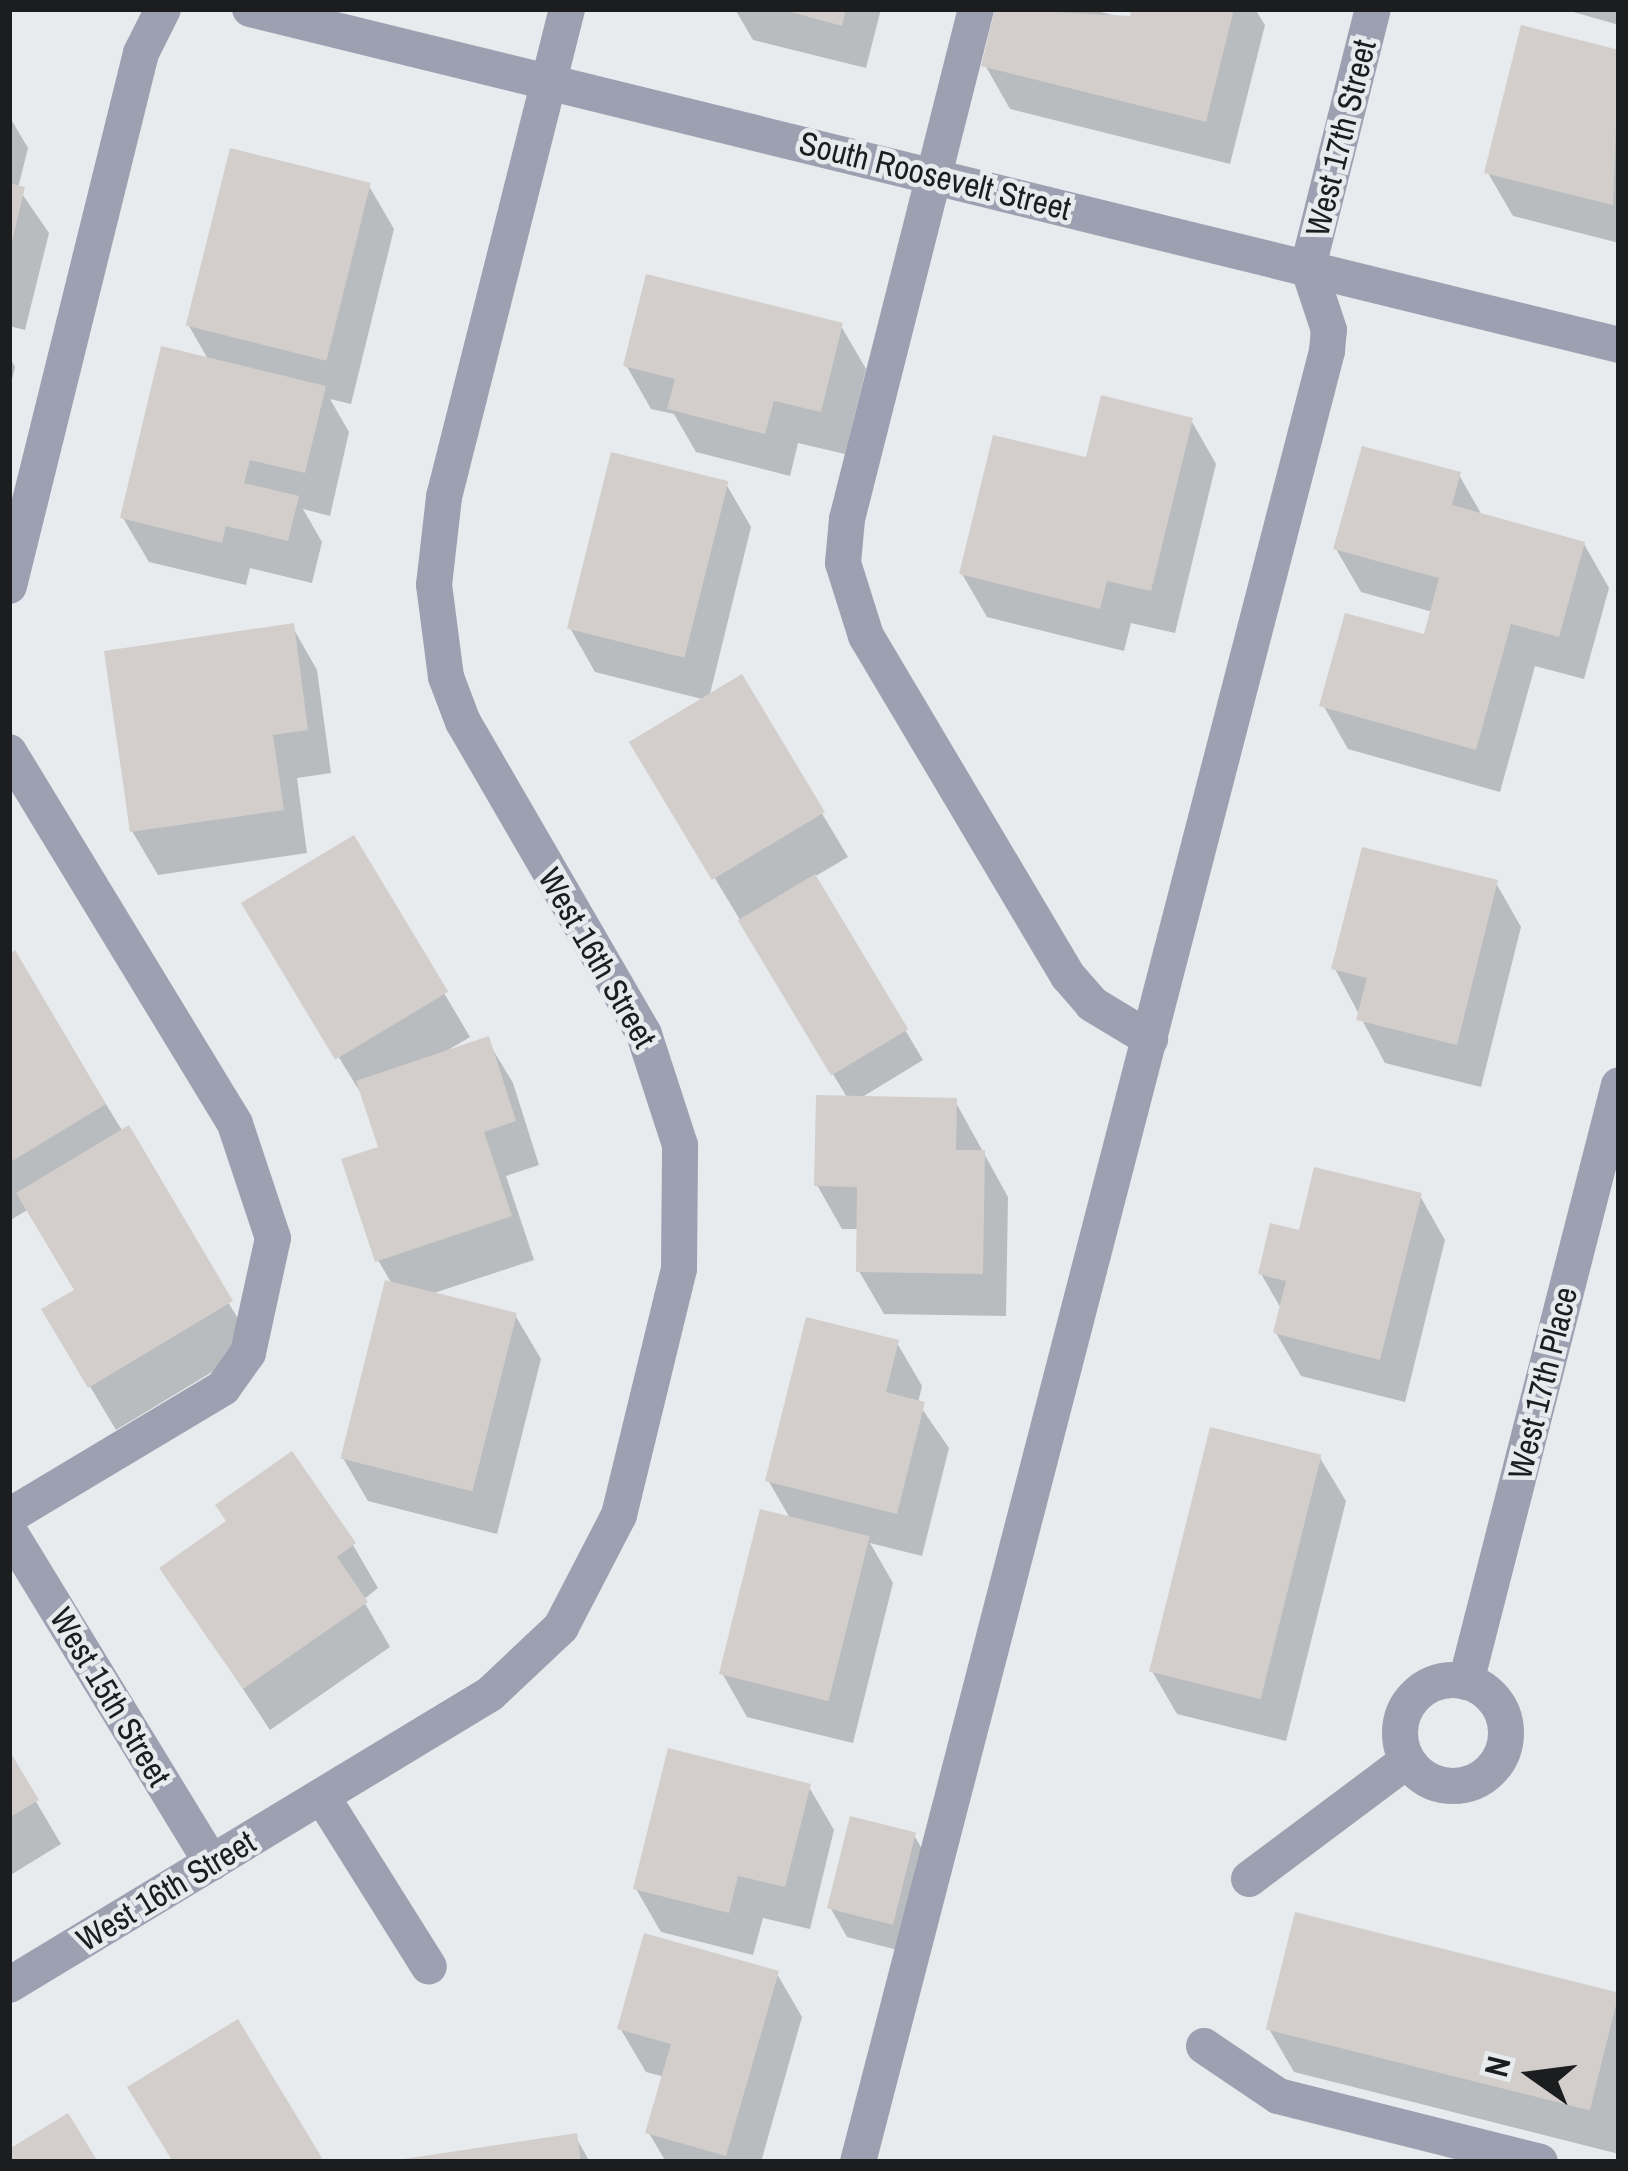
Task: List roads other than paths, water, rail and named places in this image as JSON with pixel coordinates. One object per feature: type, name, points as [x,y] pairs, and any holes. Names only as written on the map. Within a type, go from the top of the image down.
[{"type":"street","points":[[9,586],[140,56],[163,9]]},
{"type":"street","name":"South Roosevelt Street","points":[[250,9],[1619,345]]},
{"type":"street","name":"West 16th Street","points":[[9,1984],[490,1694],[530,1662],[584,1594],[619,1515],[679,1270],[680,1145],[660,1070],[472,741],[437,633],[444,497],[567,9]]},
{"type":"street","points":[[976,9],[847,519],[843,563],[851,601],[1068,976],[1092,1004],[1150,1039]]},
{"type":"street","name":"West 17th Street","points":[[1308,267],[1373,9]]},
{"type":"street","points":[[858,2162],[1327,351],[1329,330],[1308,267]]},
{"type":"street","points":[[9,752],[235,1124],[273,1238],[248,1353],[223,1388],[9,1516]]},
{"type":"street","name":"West 17th Place","points":[[1466,1682],[1619,1085]]},
{"type":"street","name":"West 15th Street","points":[[9,1531],[212,1863]]},
{"type":"street","points":[[1466,1682],[1503,1716],[1507,1733],[1495,1766],[1449,1787],[1407,1760],[1400,1744],[1405,1709],[1432,1684],[1466,1682]]},
{"type":"street","points":[[1249,1879],[1407,1760]]},
{"type":"street","points":[[323,1798],[429,1966]]},
{"type":"street","points":[[1204,2046],[1278,2096],[1540,2162]]}]
